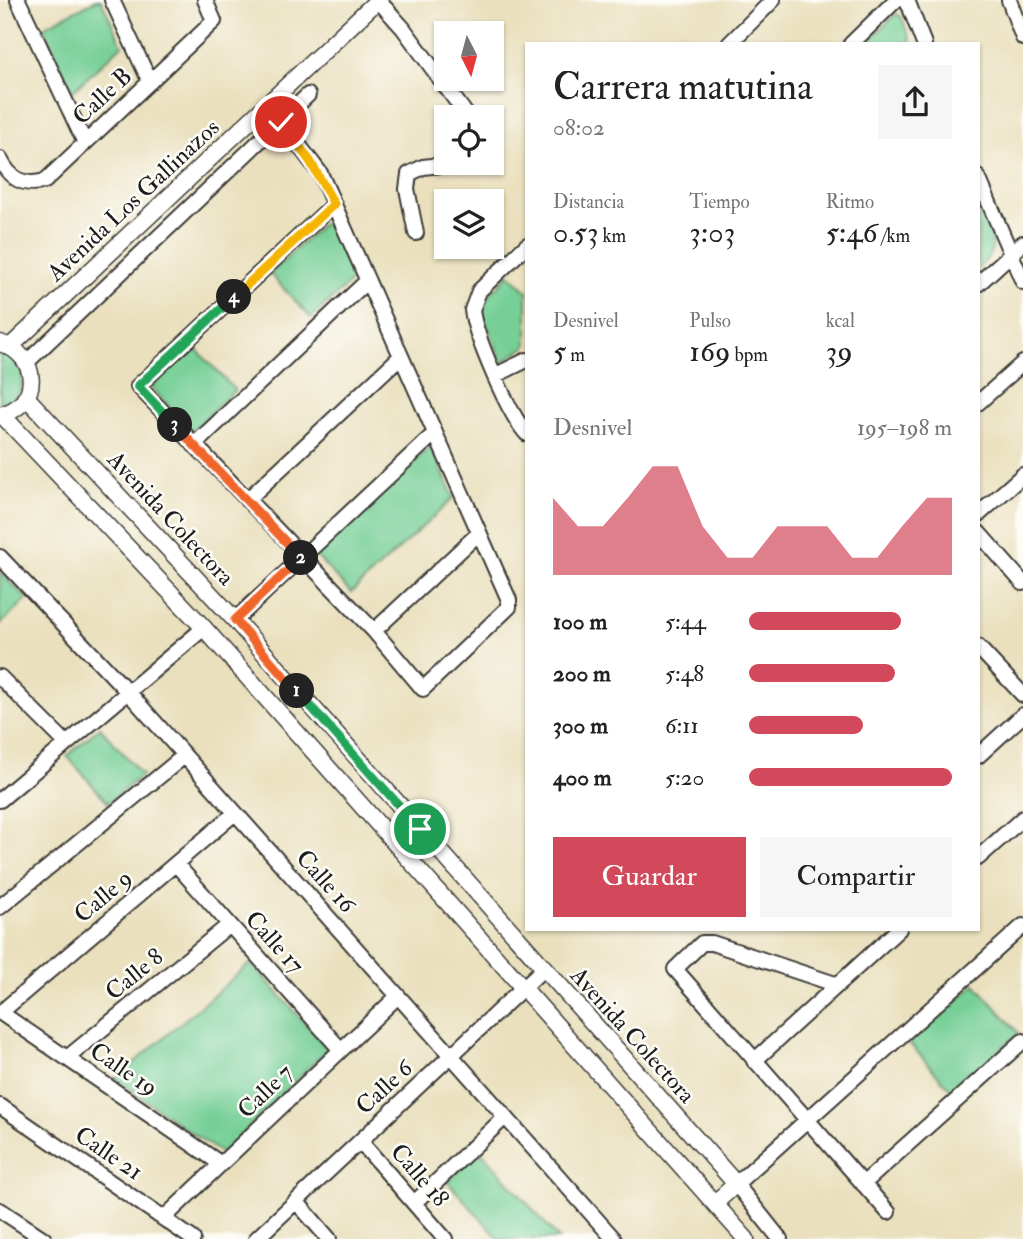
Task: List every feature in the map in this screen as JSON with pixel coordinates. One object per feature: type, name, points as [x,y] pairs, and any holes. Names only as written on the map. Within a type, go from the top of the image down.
[{"type":"street","points":[[18,0],[85,143]]},
{"type":"street","points":[[112,0],[150,82]]},
{"type":"street","name":"Calle B","points":[[0,159],[13,179],[35,184],[46,181],[214,21],[205,0]]},
{"type":"street","points":[[378,0],[403,28],[459,105]]},
{"type":"street","name":"Avenida Los Gallinazos","points":[[5,344],[378,0]]},
{"type":"street","points":[[731,42],[773,0]]},
{"type":"street","points":[[853,42],[896,0]]},
{"type":"street","points":[[907,0],[923,42]]},
{"type":"street","points":[[1009,0],[1023,38]]},
{"type":"street","name":"Avenida Los Gallinazos","points":[[27,362],[308,95]]},
{"type":"street","points":[[281,122],[320,173],[334,204],[400,357],[509,600],[509,607],[423,689],[374,631],[138,386],[334,204]]},
{"type":"street","points":[[416,233],[407,188],[409,174],[423,167],[434,166]]},
{"type":"street","points":[[980,182],[1023,282]]},
{"type":"street","points":[[980,282],[1023,243]]},
{"type":"street","points":[[525,247],[479,291],[474,300],[473,320],[519,426],[525,432]]},
{"type":"street","points":[[194,445],[367,281]]},
{"type":"street","points":[[1,415],[18,407],[31,386],[27,362],[5,344]]},
{"type":"street","points":[[247,500],[400,357]]},
{"type":"street","points":[[496,375],[525,361]]},
{"type":"street","points":[[980,401],[1023,363]]},
{"type":"street","name":"Avenida Colectora","points":[[26,397],[235,620],[736,1184],[780,1239]]},
{"type":"street","name":"Avenida Colectora","points":[[1,415],[204,628],[746,1239]]},
{"type":"street","points":[[235,620],[435,433]]},
{"type":"street","points":[[980,513],[1023,475]]},
{"type":"street","points":[[374,631],[480,533]]},
{"type":"street","points":[[980,534],[1023,583]]},
{"type":"street","name":"Calle 16","points":[[0,557],[128,692],[614,1239]]},
{"type":"street","points":[[1,797],[204,628]]},
{"type":"street","points":[[980,650],[1023,695]]},
{"type":"street","points":[[0,677],[67,744]]},
{"type":"street","points":[[980,754],[1023,715]]},
{"type":"street","points":[[0,907],[184,756]]},
{"type":"street","name":"Calle 9","points":[[0,1013],[235,813]]},
{"type":"street","points":[[980,856],[1023,818]]},
{"type":"street","name":"Calle 17","points":[[176,864],[341,1050]]},
{"type":"street","name":"Calle 8","points":[[67,1058],[229,925]]},
{"type":"street","points":[[715,1203],[1023,926]]},
{"type":"street","points":[[754,1060],[896,931]]},
{"type":"street","points":[[838,985],[712,943],[702,943],[675,969],[888,1212]]},
{"type":"street","name":"Calle 6","points":[[256,1239],[543,969]]},
{"type":"street","name":"Calle 7","points":[[164,1218],[398,996]]},
{"type":"street","name":"Calle 19","points":[[0,1013],[221,1164]]},
{"type":"street","points":[[863,1184],[1023,1041]]},
{"type":"street","name":"Calle 21","points":[[0,1106],[193,1239]]},
{"type":"street","points":[[414,1203],[505,1116]]},
{"type":"street","name":"Calle 18","points":[[360,1141],[445,1239]]},
{"type":"street","points":[[296,1201],[329,1239]]},
{"type":"street","points":[[0,1210],[38,1237]]},
{"type":"green space","points":[[96,0],[101,0],[122,45],[72,92],[43,27]]},
{"type":"green space","points":[[896,14],[901,16],[911,42],[868,42]]},
{"type":"green space","points":[[980,208],[993,245],[980,267]]},
{"type":"green space","points":[[330,217],[356,277],[311,318],[270,274]]},
{"type":"green space","points":[[509,274],[525,289],[525,347],[502,362],[481,309],[485,300]]},
{"type":"green space","points":[[194,347],[235,390],[192,431],[151,387]]},
{"type":"green space","points":[[0,348],[20,362],[22,384],[13,400],[0,409]]},
{"type":"green space","points":[[431,446],[454,498],[351,593],[314,554]]},
{"type":"green space","points":[[0,572],[27,599],[0,625]]},
{"type":"green space","points":[[100,727],[142,775],[108,803],[67,756]]},
{"type":"green space","points":[[251,963],[328,1049],[222,1154],[115,1079]]},
{"type":"green space","points":[[975,984],[1019,1033],[953,1092],[909,1043]]},
{"type":"green space","points":[[481,1151],[559,1239],[499,1239],[447,1181]]},
{"type":"route","points":[[281,122],[320,173],[334,204],[138,386],[302,557],[235,620],[420,829]]}]
